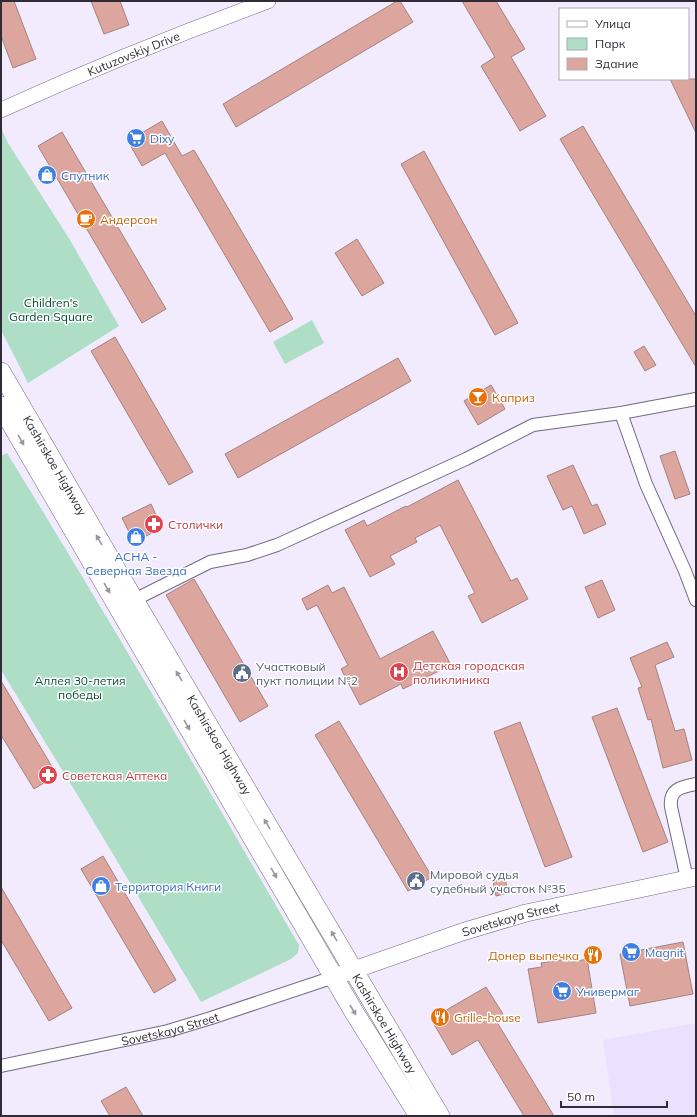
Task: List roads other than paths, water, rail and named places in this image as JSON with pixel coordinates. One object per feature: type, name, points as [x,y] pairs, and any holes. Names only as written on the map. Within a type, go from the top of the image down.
[{"type":"main road","name":"Kashirskoe Highway","points":[[1,372],[134,600],[440,1116]]},
{"type":"main road","name":"Kashirskoe Highway","points":[[1,406],[334,977],[419,1116]]},
{"type":"main road","name":"Sovetskaya Street","points":[[334,977],[470,929],[526,912],[691,878]]},
{"type":"street","name":"Kutuzovskiy Drive","points":[[1,110],[139,50],[268,1]]},
{"type":"street","points":[[134,600],[210,562],[247,555],[277,545],[466,459],[533,426],[621,413],[696,399]]},
{"type":"street","points":[[621,413],[646,484],[685,571],[696,600]]},
{"type":"street","points":[[691,878],[671,807],[671,798],[680,788],[696,784]]},
{"type":"street","name":"Sovetskaya Street","points":[[1,1066],[168,1031],[334,977]]},
{"type":"place","name":"Dixy","points":[[136,138]]},
{"type":"place","name":"Спутник","points":[[47,175]]},
{"type":"place","name":"Андерсон","points":[[86,219]]},
{"type":"place","name":"Каприз","points":[[478,397]]},
{"type":"place","name":"Столички","points":[[154,524]]},
{"type":"place","name":"АСНА - Северная Звезда","points":[[136,537]]},
{"type":"place","name":"Детская городская поликлиника","points":[[399,672]]},
{"type":"place","name":"Участковый пукт полиции №2","points":[[242,673]]},
{"type":"place","name":"Советская Аптека","points":[[48,775]]},
{"type":"place","name":"Мировой судья судебный участок №35","points":[[416,881]]},
{"type":"place","name":"Территория Книги","points":[[101,886]]},
{"type":"place","name":"Magnit","points":[[631,952]]},
{"type":"place","name":"Донер выпечка","points":[[593,955]]},
{"type":"place","name":"Универмаг","points":[[562,991]]},
{"type":"place","name":"Grille-house","points":[[440,1017]]},
{"type":"park label","name":"Children's Garden Square","points":[[51,309]]},
{"type":"park label","name":"Аллея 30-летия победы","points":[[80,687]]}]
